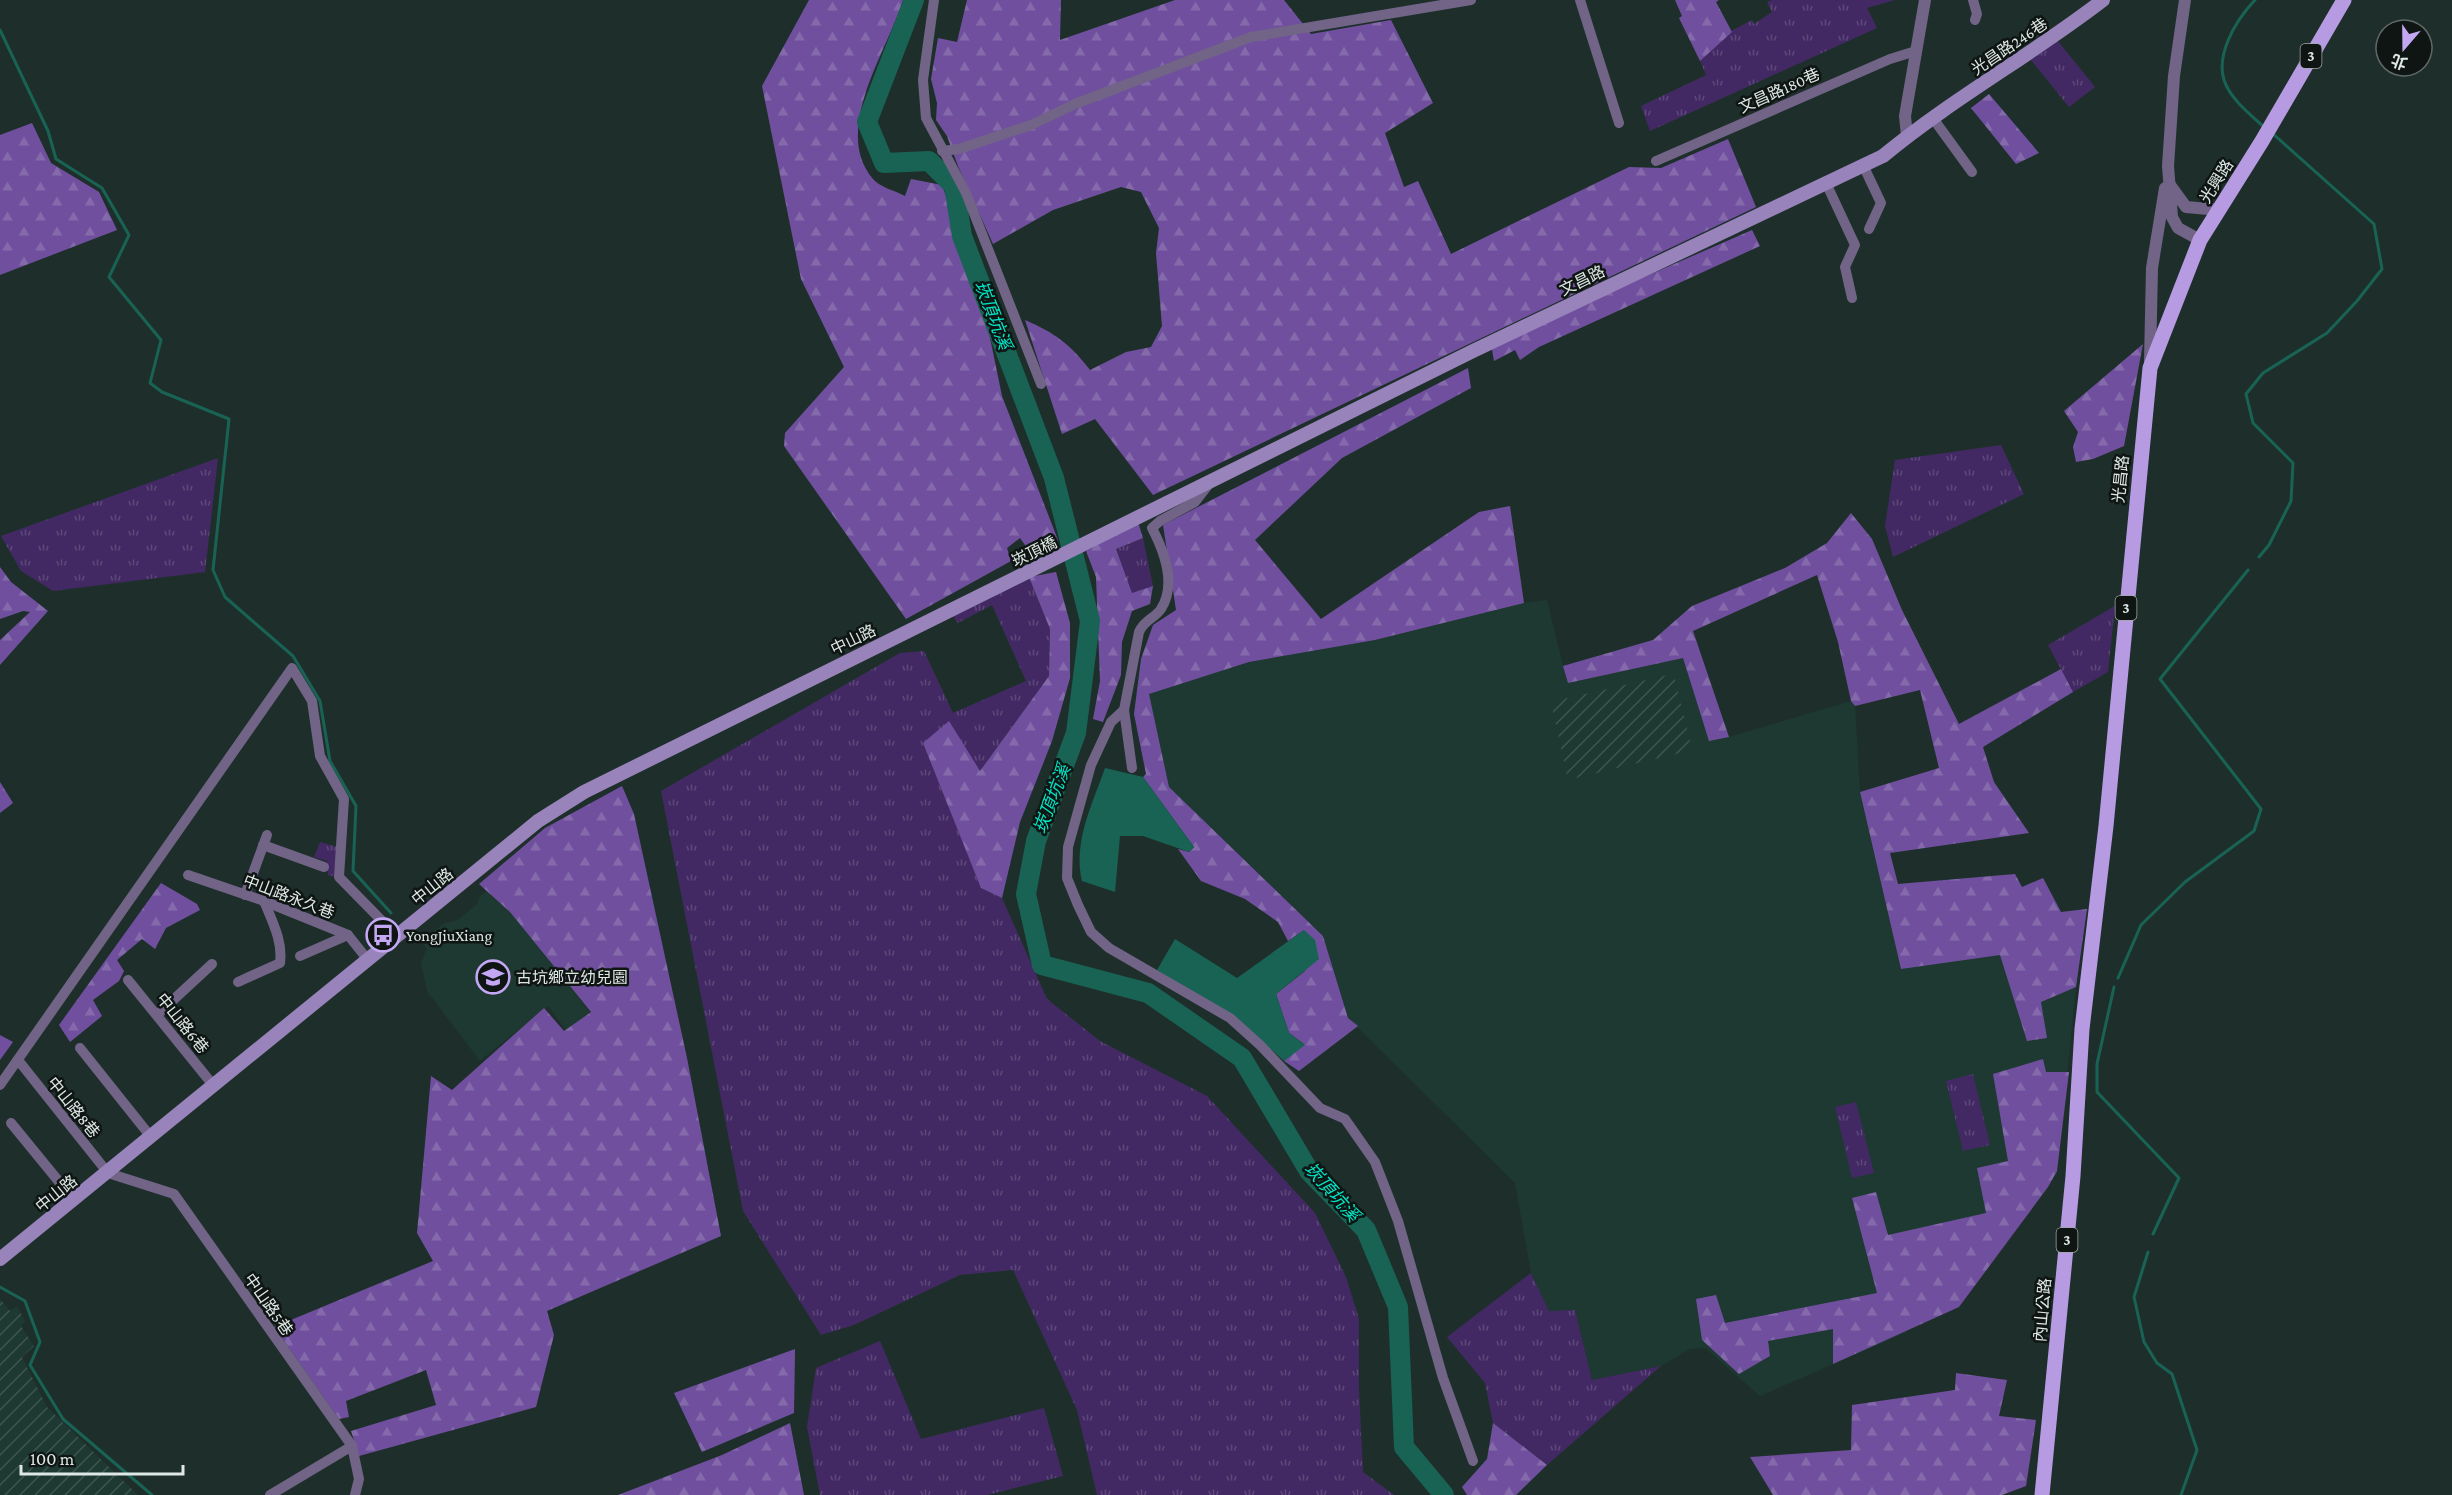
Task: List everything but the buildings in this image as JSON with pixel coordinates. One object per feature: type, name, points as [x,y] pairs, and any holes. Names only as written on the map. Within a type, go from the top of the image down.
[{"type":"main road","name":"光興路","points":[[2200,240],[2279,113],[2344,0]]},
{"type":"main road","name":"光昌路246巷","points":[[1907,136],[2097,1]]},
{"type":"main road","name":"文昌路","points":[[1147,515],[1473,351],[1883,156],[1907,136]]},
{"type":"main road","name":"光昌路","points":[[2088,985],[2106,826],[2150,368],[2200,240]]},
{"type":"main road","name":"崁頂橋","points":[[936,616],[1147,515]]},
{"type":"main road","name":"中山路","points":[[0,1259],[538,821],[584,792],[936,616]]},
{"type":"main road","name":"內山公路","points":[[2042,1495],[2088,985]]},
{"type":"street","points":[[934,0],[923,80],[926,118],[966,193],[1041,384]]},
{"type":"street","points":[[942,151],[959,149],[1031,124],[1075,104],[1251,37],[1471,0]]},
{"type":"street","points":[[1580,0],[1619,123]]},
{"type":"street","points":[[1907,136],[1905,116],[1925,0]]},
{"type":"street","points":[[1973,0],[1977,14],[1975,21]]},
{"type":"street","points":[[2150,368],[2152,268],[2168,166],[2174,76],[2185,0]]},
{"type":"street","name":"文昌路180巷","points":[[1656,161],[1890,58],[1916,51]]},
{"type":"street","points":[[1932,117],[1972,172]]},
{"type":"street","points":[[1863,165],[1881,203],[1869,229]]},
{"type":"street","points":[[2168,166],[2170,186],[2186,207],[2220,210]]},
{"type":"street","points":[[2168,166],[2172,217],[2178,228],[2200,240]]},
{"type":"street","points":[[1826,183],[1855,245],[1845,267],[1852,298]]},
{"type":"street","points":[[1132,768],[1124,710],[1139,632],[1143,622],[1160,610],[1167,591],[1166,555],[1152,528],[1160,521],[1195,502],[1209,483]]},
{"type":"street","points":[[1,1083],[292,668],[312,701],[320,756],[345,799],[339,877],[384,923],[392,939]]},
{"type":"street","points":[[1124,710],[1111,722],[1091,765],[1068,847],[1067,878],[1078,905],[1091,932],[1109,948],[1230,1018],[1320,1108],[1345,1119],[1375,1162],[1398,1221],[1443,1378],[1473,1461]]},
{"type":"street","points":[[245,895],[265,840],[324,867]]},
{"type":"street","name":"中山路永久巷","points":[[189,875],[264,901],[348,935],[368,960]]},
{"type":"street","points":[[238,982],[280,963],[282,953],[276,930],[264,901]]},
{"type":"street","points":[[300,956],[348,935]]},
{"type":"street","points":[[157,1015],[212,964]]},
{"type":"street","name":"中山路6巷","points":[[128,980],[213,1085]]},
{"type":"street","points":[[80,1048],[151,1137]]},
{"type":"street","name":"中山路8巷","points":[[18,1060],[108,1173]]},
{"type":"street","points":[[11,1123],[74,1200]]},
{"type":"street","name":"中山路5巷","points":[[108,1173],[174,1194],[352,1446],[359,1479],[355,1495]]},
{"type":"street","points":[[270,1495],[352,1446]]},
{"type":"shaded area","points":[[1547,600],[1563,666],[1653,640],[1692,606],[1693,631],[1729,737],[1851,701],[1855,706],[1860,792],[1901,969],[2056,901],[2061,912],[2087,909],[2076,987],[2057,1174],[1905,1333],[1760,1396],[1705,1348],[1690,1349],[1661,1366],[1592,1380],[1575,1311],[1549,1311],[1531,1273],[1515,1183],[1348,1018],[1323,936],[1169,787],[1148,694],[1249,662],[1375,640],[1524,603]]},
{"type":"shaded area","points":[[1668,675],[1675,679],[1692,750],[1568,780],[1552,707],[1555,701]]},
{"type":"shaded area","points":[[1105,768],[1143,777],[1194,847],[1189,852],[1143,836],[1120,836],[1115,892],[1082,881],[1080,866],[1085,824]]},
{"type":"shaded area","name":"古坑鄉立幼兒園","points":[[491,888],[590,1012],[566,1030],[548,1006],[480,1061],[427,991],[421,963],[427,949],[420,940],[445,923],[458,920],[477,904],[480,896]]},
{"type":"shaded area","points":[[1304,930],[1315,940],[1319,959],[1276,994],[1289,1033],[1305,1045],[1284,1061],[1245,1026],[1157,970],[1175,939],[1237,978]]},
{"type":"shaded area","points":[[0,1299],[10,1311],[17,1306],[25,1321],[21,1326],[34,1346],[22,1357],[47,1407],[138,1495],[0,1495]]},
{"type":"green space","points":[[809,0],[903,0],[876,66],[860,114],[858,137],[862,159],[876,182],[905,196],[911,179],[942,185],[982,299],[1002,396],[1058,540],[1030,552],[1020,538],[1007,548],[1011,561],[906,619],[784,446],[785,433],[844,367],[801,279],[762,86]]},
{"type":"green space","points":[[967,0],[1061,0],[1060,40],[1175,0],[1284,0],[1311,34],[1391,20],[1433,103],[1385,133],[1404,187],[1418,181],[1451,254],[1629,167],[1661,168],[1728,139],[1756,207],[1153,495],[1095,419],[1062,434],[1025,320],[1061,340],[1090,370],[1126,352],[1151,347],[1162,326],[1156,253],[1159,228],[1141,192],[1121,187],[1053,210],[993,244],[947,136],[936,120],[937,103],[931,79],[938,38],[957,42]]},
{"type":"green space","points":[[1675,0],[1719,0],[1716,2],[1732,32],[1700,61],[1679,18],[1682,16]]},
{"type":"green space","points":[[1772,0],[1895,0],[1867,8],[1877,28],[1650,131],[1641,106],[1706,75],[1700,61],[1733,30],[1752,20],[1754,24],[1772,12],[1767,2]]},
{"type":"green space","points":[[2057,40],[2095,87],[2069,107],[2031,60]]},
{"type":"green space","points":[[1989,94],[2039,153],[2016,164],[1971,108]]},
{"type":"green space","points":[[32,123],[51,163],[99,192],[117,230],[0,275],[0,135]]},
{"type":"green space","points":[[1752,230],[1760,246],[1539,347],[1520,360],[1515,350],[1494,361],[1491,344]]},
{"type":"green space","points":[[2143,344],[2124,446],[2093,459],[2076,462],[2073,447],[2078,432],[2064,411]]},
{"type":"green space","points":[[1468,368],[1471,388],[1342,458],[1255,540],[1321,619],[1479,512],[1510,506],[1524,603],[1375,640],[1249,662],[1149,694],[1169,787],[1323,936],[1348,1018],[1358,1026],[1299,1071],[1284,1061],[1304,1044],[1289,1033],[1276,994],[1305,971],[1304,930],[1288,941],[1278,922],[1245,899],[1201,881],[1178,849],[1189,852],[1194,847],[1143,777],[1146,774],[1134,714],[1141,659],[1153,625],[1176,610],[1163,525]]},
{"type":"green space","points":[[2001,445],[2024,494],[1893,557],[1885,526],[1895,460]]},
{"type":"green space","points":[[218,458],[205,572],[53,591],[21,571],[1,536]]},
{"type":"green space","points":[[1851,513],[1872,539],[1902,610],[1959,724],[2061,669],[2073,692],[1983,747],[1994,782],[2029,833],[1890,853],[1898,884],[2015,874],[2022,887],[2043,878],[2061,912],[2087,909],[2076,987],[2041,1002],[2047,1038],[2027,1041],[2000,955],[1901,969],[1860,792],[1939,768],[1920,690],[1855,706],[1851,701],[1838,642],[1817,575],[1693,631],[1729,737],[1709,741],[1683,658],[1568,683],[1563,666],[1653,640],[1692,606],[1785,568],[1827,543]]},
{"type":"green space","points":[[1138,522],[1143,538],[1116,549],[1132,593],[1153,586],[1150,604],[1132,611],[1122,642],[1121,675],[1103,722],[1093,719],[1100,681],[1096,577],[1086,551]]},
{"type":"green space","points":[[1143,538],[1153,586],[1132,593],[1116,549]]},
{"type":"green space","points":[[0,567],[11,582],[48,611],[0,665],[0,640],[30,612],[23,611],[0,619]]},
{"type":"green space","points":[[1056,572],[1070,623],[1070,678],[1052,741],[1020,822],[1002,898],[981,888],[923,743],[949,721],[980,771],[1049,676],[1050,629],[1029,577]]},
{"type":"green space","points":[[1029,577],[1050,629],[1049,676],[980,771],[981,888],[1002,898],[1047,999],[1100,1041],[1207,1096],[1315,1213],[1346,1277],[1359,1319],[1359,1390],[1363,1472],[1394,1495],[1097,1495],[1077,1410],[1013,1270],[960,1275],[854,1325],[821,1335],[743,1211],[661,791],[900,653],[924,651],[953,713],[1026,681],[992,605],[958,623],[952,615]]},
{"type":"green space","points":[[2115,606],[2108,672],[2073,692],[2048,645]]},
{"type":"green space","points":[[0,782],[13,803],[0,813]]},
{"type":"green space","points":[[622,786],[634,814],[687,1058],[721,1236],[547,1311],[554,1335],[536,1407],[359,1456],[351,1431],[436,1405],[426,1370],[346,1401],[349,1417],[339,1419],[274,1327],[433,1261],[417,1233],[431,1076],[452,1090],[544,1008],[564,1031],[591,1012],[510,912],[479,884],[545,828]]},
{"type":"green space","points":[[320,842],[337,847],[336,877],[328,875],[327,861],[314,857]]},
{"type":"green space","points":[[161,883],[197,904],[200,910],[166,928],[155,949],[142,939],[117,960],[124,971],[119,981],[93,1000],[102,1016],[70,1042],[59,1025]]},
{"type":"green space","points":[[0,1035],[13,1042],[0,1060]]},
{"type":"green space","points":[[2043,1059],[2046,1072],[2069,1072],[2057,1171],[2048,1187],[1959,1307],[1833,1364],[1833,1329],[1768,1341],[1770,1356],[1739,1374],[1702,1340],[1696,1299],[1716,1295],[1725,1323],[1877,1293],[1852,1198],[1876,1192],[1888,1235],[1986,1213],[1977,1168],[2008,1161],[1993,1074]]},
{"type":"green space","points":[[1973,1074],[1990,1145],[1963,1151],[1946,1081]]},
{"type":"green space","points":[[1856,1102],[1874,1173],[1852,1178],[1835,1107]]},
{"type":"green space","points":[[1531,1273],[1549,1311],[1575,1310],[1592,1380],[1661,1366],[1547,1465],[1493,1423],[1485,1383],[1447,1337]]},
{"type":"green space","points":[[880,1341],[921,1439],[1044,1408],[1063,1476],[987,1495],[820,1495],[807,1427],[816,1368]]},
{"type":"green space","points":[[795,1349],[794,1413],[702,1452],[674,1393]]},
{"type":"green space","points":[[1956,1373],[2007,1380],[1999,1416],[2036,1420],[2026,1486],[2002,1495],[1773,1495],[1750,1457],[1851,1450],[1852,1405],[1955,1390]]},
{"type":"green space","points":[[790,1423],[804,1495],[618,1495],[722,1455]]},
{"type":"green space","points":[[1493,1423],[1547,1465],[1516,1495],[1467,1495],[1462,1487],[1487,1459]]},
{"type":"waterway","name":"崁頂坑溪","points":[[914,0],[867,122],[884,163],[929,161],[954,186],[962,236],[1054,478],[1090,621],[1076,733],[1036,841],[1026,894],[1042,965],[1148,993],[1242,1058],[1309,1171],[1366,1230],[1398,1307],[1404,1447],[1444,1495]]},
{"type":"waterway","points":[[2255,0],[2234,28],[2224,51],[2222,63],[2226,85],[2233,97],[2264,127]]},
{"type":"waterway","points":[[0,30],[48,131],[56,159],[102,188],[129,235],[109,277],[161,340],[150,383],[162,392],[229,419],[213,570],[225,597],[293,656],[320,701],[330,761],[356,806],[353,871],[391,913]]},
{"type":"waterway","points":[[2259,557],[2269,545],[2291,501],[2293,463],[2253,423],[2246,394],[2263,373],[2327,333],[2357,301],[2382,269],[2374,224],[2272,133]]},
{"type":"waterway","points":[[2118,978],[2141,925],[2185,882],[2254,831],[2261,809],[2160,679],[2248,570]]},
{"type":"waterway","points":[[2114,987],[2097,1064],[2097,1092],[2179,1178],[2153,1234]]},
{"type":"waterway","points":[[2148,1252],[2134,1297],[2144,1342],[2157,1363],[2172,1374],[2197,1450],[2181,1495]]},
{"type":"waterway","points":[[0,1287],[25,1301],[40,1342],[30,1365],[63,1419],[152,1495]]},
{"type":"place","name":"YongJiuXiang","points":[[383,935]]},
{"type":"place","name":"古坑鄉立幼兒園","points":[[493,977]]}]
